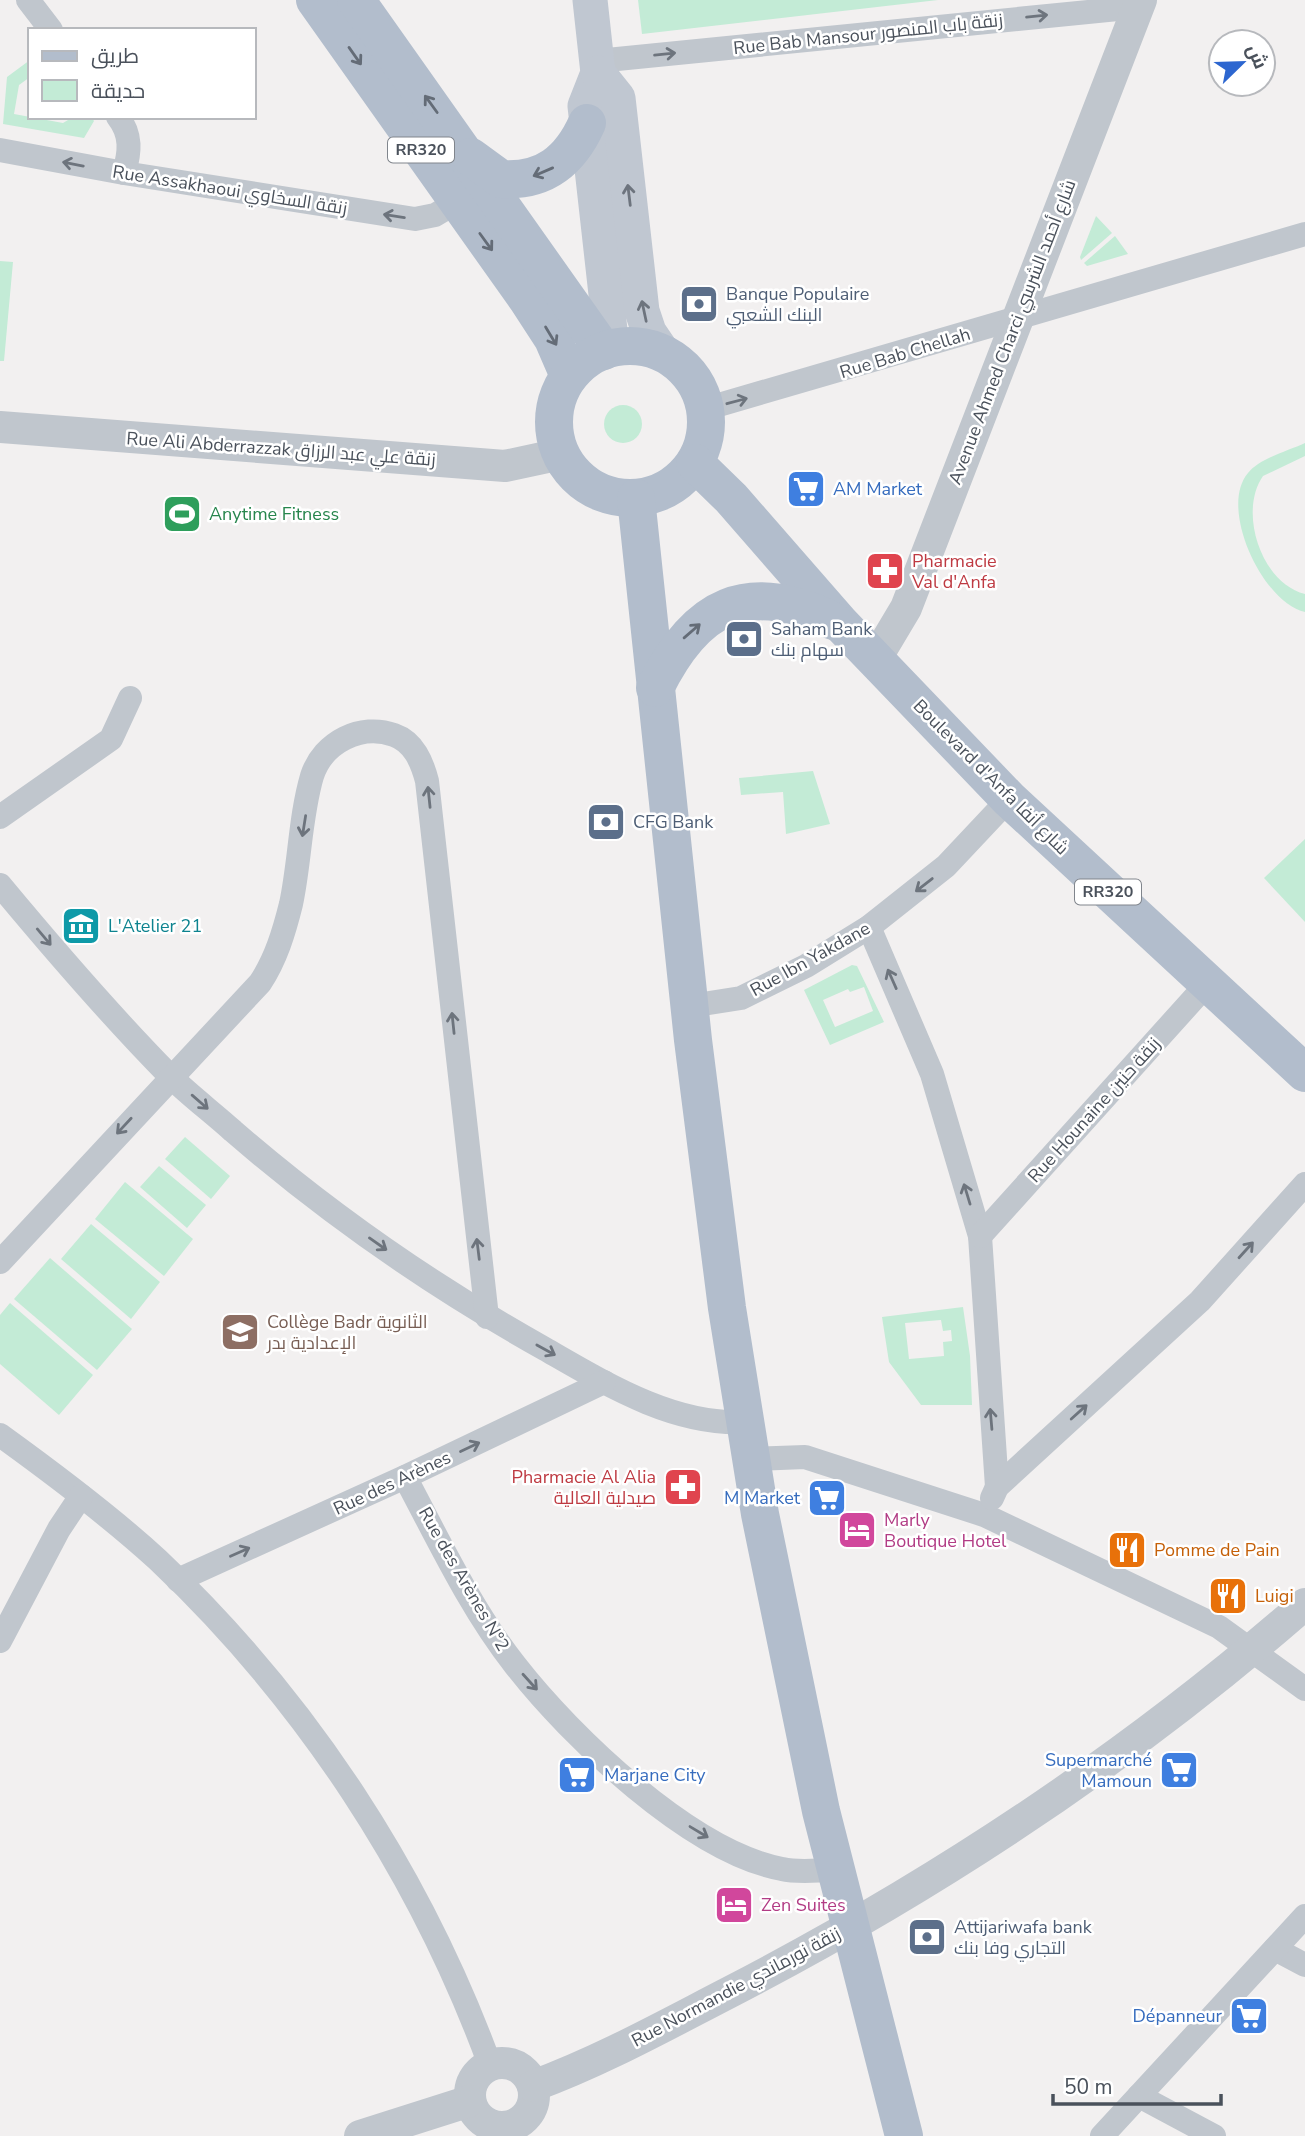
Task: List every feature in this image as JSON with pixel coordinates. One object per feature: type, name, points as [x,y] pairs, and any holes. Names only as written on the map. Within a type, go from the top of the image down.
[{"type":"main road","name":"RR320","points":[[316,0],[553,339],[569,376]]},
{"type":"main road","name":"RR320","points":[[356,0],[608,349]]},
{"type":"main road","points":[[590,0],[597,67],[585,106],[608,349]]},
{"type":"main road","points":[[597,67],[618,98],[642,311],[649,332],[664,354],[689,375],[705,410],[705,436],[695,463],[668,488],[636,498],[605,494],[590,487],[577,477],[561,454],[554,418],[560,392],[569,376],[585,361],[608,349],[635,346],[664,354]]},
{"type":"main road","points":[[465,152],[501,179],[528,178],[555,167],[569,156],[587,124]]},
{"type":"main road","name":"Boulevard d'Anfa شارع أنفا","points":[[695,463],[731,498],[841,624],[1009,799],[1305,1073]]},
{"type":"main road","points":[[636,498],[690,1006],[727,1308],[799,1708],[835,1870],[904,2136]]},
{"type":"main road","points":[[655,688],[679,643],[691,629],[734,605],[770,599],[791,603],[841,624]]},
{"type":"street","points":[[28,0],[49,28]]},
{"type":"street","name":"Rue Bab Mansour زنقة باب المنصور","points":[[597,67],[1140,3]]},
{"type":"street","name":"Avenue Ahmed Charci شارع أحمد الشرسي","points":[[875,660],[906,608],[1140,3]]},
{"type":"street","points":[[119,119],[129,142],[124,173]]},
{"type":"street","name":"Rue Assakhaoui زنقة السخاوي","points":[[0,150],[124,173],[415,219],[435,215],[457,202]]},
{"type":"street","name":"Rue Bab Chellah","points":[[705,410],[1305,234]]},
{"type":"street","name":"Rue Ali Abderrazzak زنقة علي عبد الرزاق","points":[[0,427],[505,466],[561,454]]},
{"type":"street","points":[[0,817],[111,739],[130,698]]},
{"type":"street","points":[[0,1262],[171,1076],[255,990],[274,960],[291,902],[312,776],[334,746],[351,734],[374,731],[400,737],[419,756],[427,781],[487,1317]]},
{"type":"street","name":"Rue Ibn Yakdane","points":[[690,1006],[741,998],[806,966],[869,928],[946,866],[1009,799]]},
{"type":"street","points":[[0,885],[77,975],[171,1076],[330,1210],[487,1317],[604,1382],[695,1420],[749,1441],[984,1515],[1189,1610],[1253,1649],[1305,1689]]},
{"type":"street","points":[[869,928],[932,1074],[980,1236],[998,1487]]},
{"type":"street","name":"Rue Hounaine زنقة حنين","points":[[980,1236],[1208,984]]},
{"type":"street","points":[[984,1515],[998,1487],[1200,1301],[1305,1184]]},
{"type":"street","name":"Rue des Arènes","points":[[178,1580],[405,1477],[604,1382]]},
{"type":"street","points":[[0,1435],[81,1496],[178,1580],[300,1718],[368,1817],[447,1957],[490,2065]]},
{"type":"street","name":"Rue des Arènes N°2","points":[[405,1477],[483,1619],[516,1666],[576,1732],[632,1786],[706,1837],[764,1864],[784,1870],[835,1870]]},
{"type":"street","points":[[0,1641],[59,1529],[81,1496]]},
{"type":"street","name":"Rue Normandie زنقة نورماندي","points":[[533,2086],[588,2066],[804,1954],[947,1868],[1070,1788],[1184,1705],[1305,1604]]},
{"type":"street","points":[[1102,2136],[1305,1916]]},
{"type":"street","points":[[1275,1949],[1305,1965]]},
{"type":"street","points":[[507,2063],[517,2067],[533,2086],[534,2100],[530,2112],[510,2131],[480,2119],[470,2101],[474,2079],[490,2065],[507,2063]]},
{"type":"street","points":[[1139,2096],[1214,2136]]},
{"type":"street","points":[[367,2135],[470,2101]]},
{"type":"green space","points":[[638,0],[938,0],[642,34]]},
{"type":"green space","points":[[28,61],[28,78],[19,85],[14,114],[28,117],[28,119],[63,123],[70,119],[92,119],[94,121],[84,138],[3,124],[7,77]]},
{"type":"green space","points":[[1096,216],[1112,233],[1081,260],[1080,257]]},
{"type":"green space","points":[[1115,236],[1128,254],[1087,266],[1084,263]]},
{"type":"green space","points":[[0,261],[13,262],[4,361],[0,361]]},
{"type":"green space","points":[[623,405],[636,411],[642,424],[636,437],[623,443],[610,437],[604,424],[610,411]]},
{"type":"green space","points":[[1305,443],[1305,456],[1263,476],[1256,491],[1253,508],[1258,544],[1266,561],[1276,576],[1305,594],[1305,612],[1289,605],[1261,573],[1242,530],[1238,508],[1240,489],[1253,468]]},
{"type":"green space","points":[[813,771],[830,824],[786,834],[783,792],[741,795],[739,778]]},
{"type":"green space","points":[[1305,839],[1305,922],[1264,878]]},
{"type":"green space","points":[[852,965],[857,966],[884,1022],[830,1045],[804,990]],"holes":[[[864,987],[873,1011],[835,1027],[823,1000],[848,989],[850,992]]]},
{"type":"green space","points":[[185,1137],[230,1176],[211,1199],[165,1159]]},
{"type":"green space","points":[[159,1166],[206,1205],[187,1228],[140,1187]]},
{"type":"green space","points":[[125,1182],[193,1239],[164,1276],[95,1219]]},
{"type":"green space","points":[[91,1224],[160,1282],[131,1319],[61,1259]]},
{"type":"green space","points":[[50,1258],[132,1329],[97,1370],[14,1299]]},
{"type":"green space","points":[[10,1303],[93,1375],[59,1415],[0,1364],[0,1315]]},
{"type":"green space","points":[[963,1307],[970,1356],[972,1405],[921,1405],[889,1362],[882,1317]],"holes":[[[941,1320],[943,1331],[951,1330],[952,1341],[943,1342],[944,1356],[909,1359],[905,1323]]]},
{"type":"place","name":"Banque Populaire البنك الشعبي","points":[[699,304]]},
{"type":"place","name":"AM Market","points":[[806,489]]},
{"type":"place","name":"Anytime Fitness","points":[[182,514]]},
{"type":"place","name":"Pharmacie Val d'Anfa","points":[[885,571]]},
{"type":"place","name":"Saham Bank سهام بنك","points":[[744,639]]},
{"type":"place","name":"CFG Bank","points":[[606,822]]},
{"type":"place","name":"L'Atelier 21","points":[[81,926]]},
{"type":"place","name":"Collège Badr الثانوية الإعدادية بدر","points":[[240,1332]]},
{"type":"place","name":"Pharmacie Al Alia صيدلية العالية","points":[[683,1487]]},
{"type":"place","name":"M Market","points":[[827,1498]]},
{"type":"place","name":"Marly Boutique Hotel","points":[[857,1530]]},
{"type":"place","name":"Pomme de Pain","points":[[1127,1550]]},
{"type":"place","name":"Luigi","points":[[1228,1596]]},
{"type":"place","name":"Supermarché Mamoun","points":[[1179,1770]]},
{"type":"place","name":"Marjane City","points":[[577,1775]]},
{"type":"place","name":"Zen Suites","points":[[734,1905]]},
{"type":"place","name":"Attijariwafa bank التجاري وفا بنك","points":[[927,1937]]},
{"type":"place","name":"Dépanneur","points":[[1249,2016]]}]
